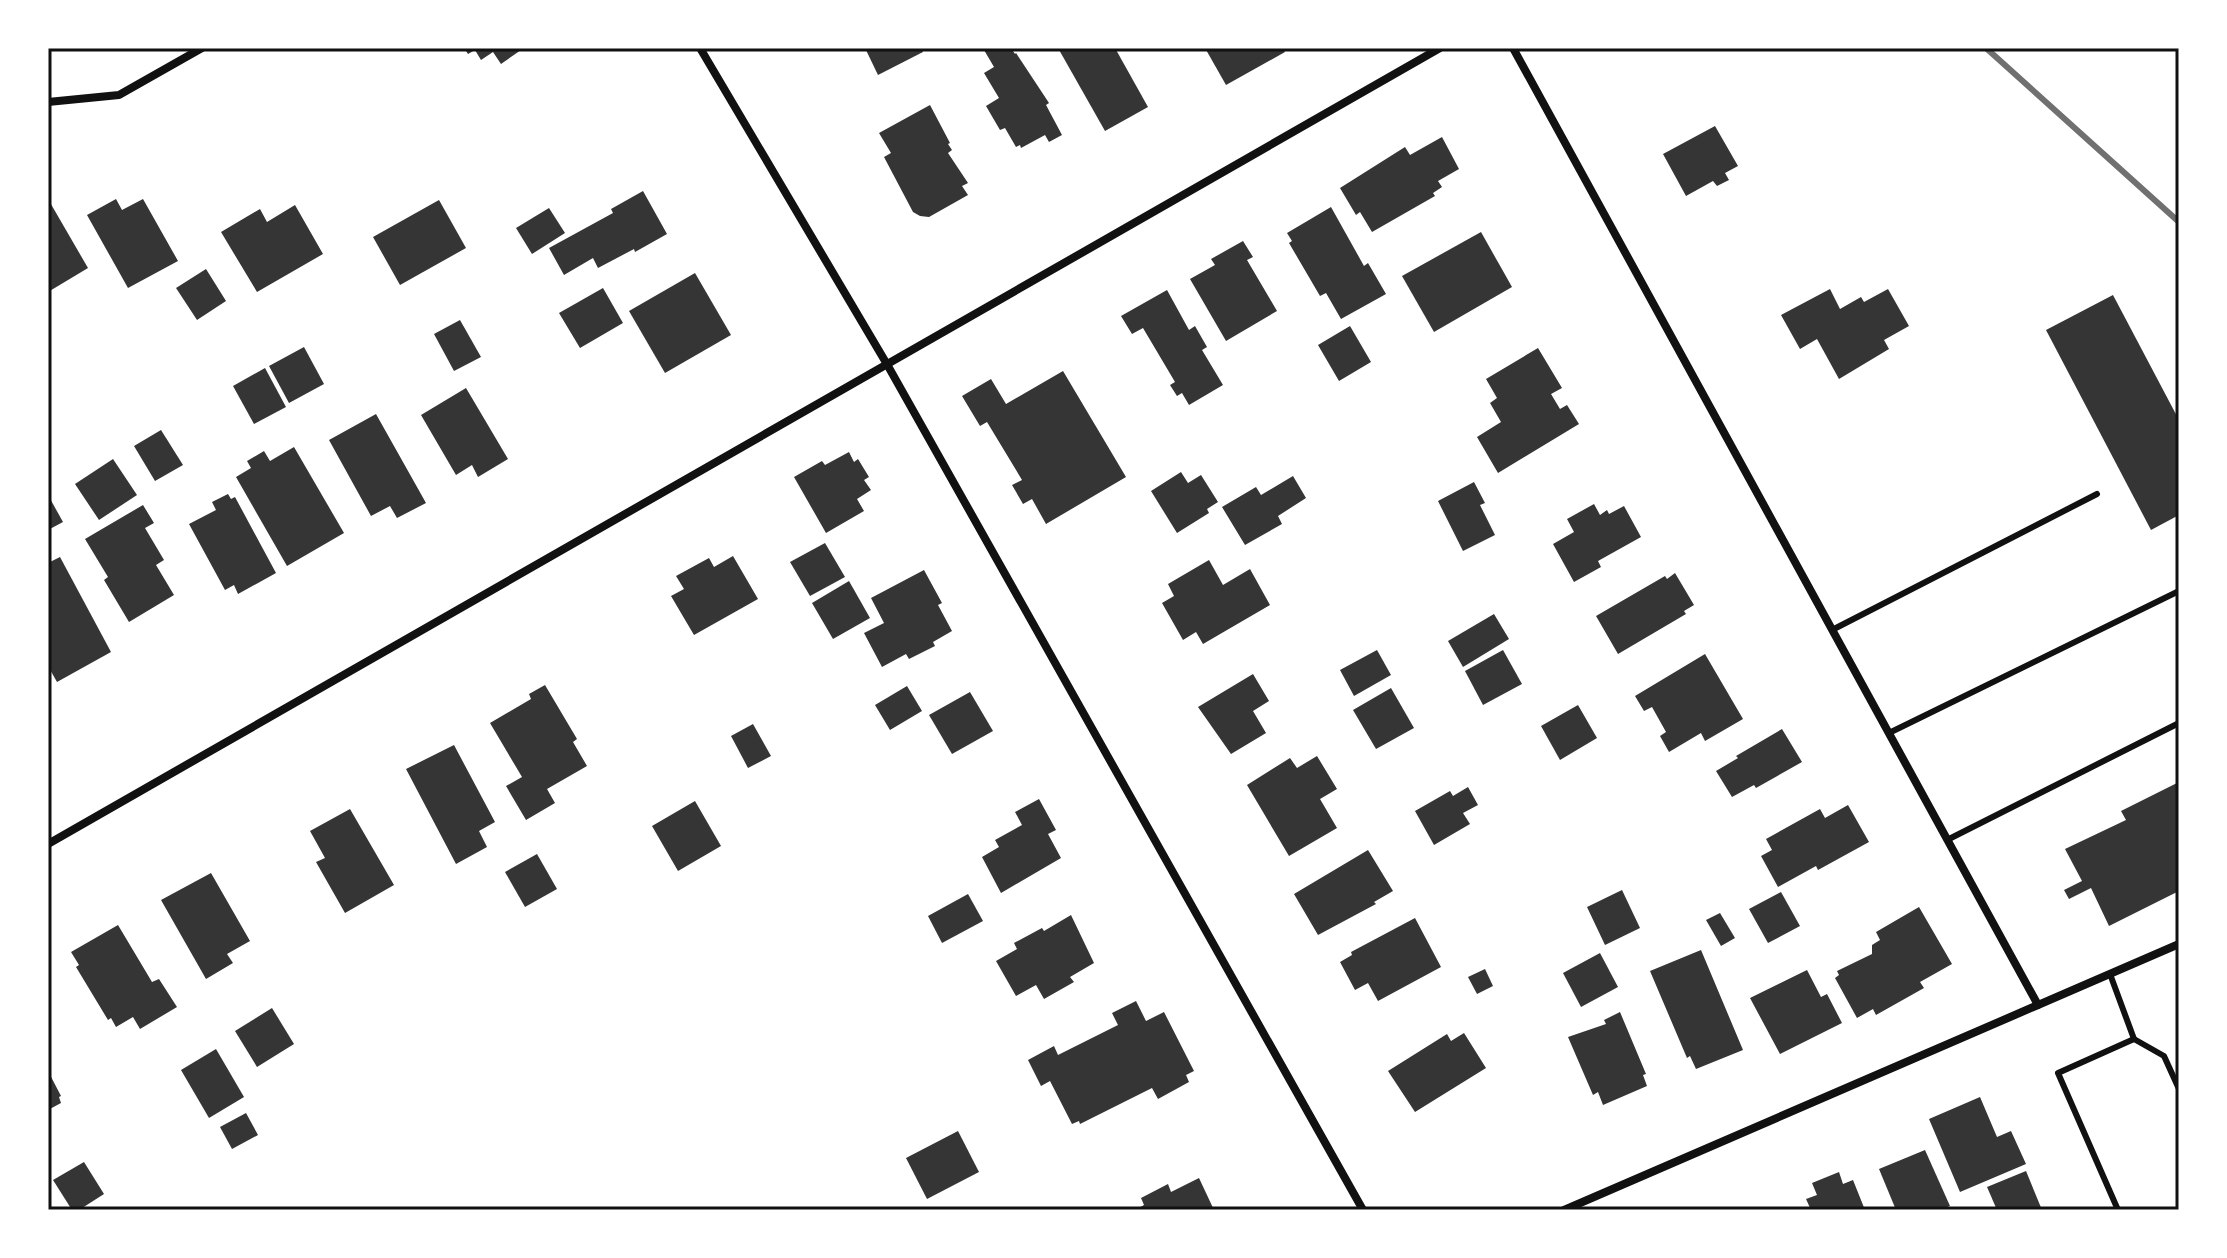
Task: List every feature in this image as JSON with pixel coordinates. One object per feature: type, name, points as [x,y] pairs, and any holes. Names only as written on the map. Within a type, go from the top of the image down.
[{"type":"street","points":[[48,102],[119,95],[202,48]]},
{"type":"street","points":[[700,48],[888,366],[1363,1210]]},
{"type":"street","points":[[48,844],[1440,48]]},
{"type":"street","points":[[1513,48],[2038,1005]]},
{"type":"street","points":[[1564,1210],[2179,944]]},
{"type":"lane","points":[[1832,630],[2097,494]]},
{"type":"lane","points":[[1889,733],[2179,591]]},
{"type":"lane","points":[[1947,840],[2179,723]]},
{"type":"lane","points":[[2110,974],[2134,1039],[2164,1056],[2179,1089]]},
{"type":"lane","points":[[2118,1210],[2058,1073],[2134,1039]]},
{"type":"building","points":[[464,48],[521,50],[501,64],[493,52],[481,60],[475,50],[468,54]]},
{"type":"building","points":[[865,48],[921,48],[923,52],[878,75]]},
{"type":"building","points":[[1011,48],[1016,53],[1049,103],[1046,105],[1062,135],[1049,142],[1045,135],[1021,148],[1020,145],[1016,147],[1005,128],[1000,130],[986,106],[999,98],[984,73],[994,67],[984,50]]},
{"type":"building","points":[[1058,48],[1115,48],[1148,107],[1105,131]]},
{"type":"building","points":[[1205,48],[1283,48],[1285,52],[1226,85]]},
{"type":"building","points":[[930,105],[950,143],[952,150],[948,153],[968,183],[962,186],[968,195],[929,217],[913,212],[884,157],[891,153],[879,133]]},
{"type":"building","points":[[1715,126],[1738,166],[1725,173],[1729,180],[1717,186],[1713,181],[1686,196],[1663,154]]},
{"type":"building","points":[[1442,137],[1459,169],[1438,181],[1442,187],[1433,193],[1435,196],[1372,232],[1360,212],[1356,215],[1340,188],[1405,147],[1410,155]]},
{"type":"building","points":[[643,191],[667,234],[598,268],[593,258],[564,275],[549,248],[613,213],[611,209]]},
{"type":"building","points":[[48,199],[88,268],[48,292]]},
{"type":"building","points":[[116,199],[122,210],[143,199],[178,261],[128,288],[87,215]]},
{"type":"building","points":[[439,200],[466,248],[400,285],[373,237]]},
{"type":"building","points":[[295,205],[323,254],[257,292],[221,232],[260,209],[267,222]]},
{"type":"building","points":[[1331,207],[1364,266],[1368,263],[1386,294],[1341,319],[1326,293],[1320,296],[1289,243],[1292,241],[1287,233]]},
{"type":"building","points":[[549,208],[565,233],[532,254],[516,228]]},
{"type":"building","points":[[1481,232],[1512,287],[1434,332],[1402,276]]},
{"type":"building","points":[[1243,241],[1253,257],[1247,260],[1277,311],[1226,341],[1190,279],[1215,265],[1211,259]]},
{"type":"building","points":[[206,269],[226,301],[197,320],[176,288]]},
{"type":"building","points":[[695,273],[731,335],[665,373],[629,311]]},
{"type":"building","points":[[603,288],[623,323],[580,348],[559,313]]},
{"type":"building","points":[[1830,289],[1840,309],[1861,297],[1864,302],[1888,289],[1909,326],[1884,340],[1889,349],[1839,379],[1817,339],[1800,349],[1781,315]]},
{"type":"building","points":[[1167,290],[1189,330],[1195,326],[1207,347],[1202,350],[1223,385],[1189,405],[1182,393],[1177,396],[1170,385],[1175,382],[1143,328],[1132,334],[1121,316]]},
{"type":"building","points":[[2113,295],[2179,420],[2179,515],[2151,530],[2046,330]]},
{"type":"building","points":[[460,320],[481,357],[454,371],[434,334]]},
{"type":"building","points":[[1350,326],[1371,362],[1339,381],[1318,345]]},
{"type":"building","points":[[304,347],[324,384],[289,403],[269,366]]},
{"type":"building","points":[[1538,348],[1562,388],[1551,394],[1560,409],[1567,405],[1579,424],[1498,473],[1477,437],[1501,422],[1490,403],[1497,398],[1486,379]]},
{"type":"building","points":[[265,368],[286,407],[254,424],[233,386]]},
{"type":"building","points":[[1063,371],[1126,477],[1046,524],[1032,499],[1023,504],[1012,485],[1022,480],[987,422],[980,426],[962,396],[991,379],[1006,404]]},
{"type":"building","points":[[466,388],[508,459],[478,477],[472,465],[456,475],[421,415]]},
{"type":"building","points":[[376,414],[426,503],[397,518],[390,506],[371,516],[329,440]]},
{"type":"building","points":[[161,430],[183,465],[155,481],[134,446]]},
{"type":"building","points":[[294,447],[344,533],[287,566],[236,477],[251,468],[247,461],[264,451],[270,461]]},
{"type":"building","points":[[849,452],[854,462],[858,459],[869,477],[864,480],[871,490],[857,499],[864,511],[826,533],[794,477],[822,461],[825,465]]},
{"type":"building","points":[[113,459],[137,495],[99,520],[75,484]]},
{"type":"building","points":[[1181,472],[1188,483],[1201,475],[1218,502],[1207,509],[1209,513],[1177,533],[1151,491]]},
{"type":"building","points":[[1293,476],[1306,498],[1278,516],[1282,524],[1245,545],[1222,507],[1256,487],[1261,495]]},
{"type":"building","points":[[1474,482],[1485,503],[1480,505],[1495,535],[1463,551],[1438,501]]},
{"type":"building","points":[[228,494],[231,499],[235,497],[276,573],[238,594],[234,585],[225,590],[189,524],[216,510],[212,502]]},
{"type":"building","points":[[48,495],[63,522],[48,530]]},
{"type":"building","points":[[1594,504],[1600,515],[1624,506],[1641,537],[1598,561],[1601,567],[1574,582],[1553,544],[1574,532],[1567,519]]},
{"type":"building","points":[[143,505],[154,523],[145,528],[164,560],[156,565],[174,595],[129,622],[104,580],[108,577],[85,539]]},
{"type":"building","points":[[825,543],[845,577],[810,596],[790,562]]},
{"type":"building","points":[[733,556],[758,599],[694,635],[671,596],[684,589],[676,576],[709,558],[714,567]]},
{"type":"building","points":[[60,557],[111,652],[57,682],[48,666],[48,563]]},
{"type":"building","points":[[1209,560],[1223,585],[1250,569],[1270,605],[1203,644],[1196,632],[1183,640],[1162,603],[1174,596],[1168,584]]},
{"type":"building","points":[[924,570],[942,603],[938,605],[952,631],[933,642],[935,646],[909,659],[906,654],[882,667],[864,633],[884,623],[871,598]]},
{"type":"building","points":[[1675,573],[1694,605],[1684,611],[1686,614],[1618,654],[1596,616]]},
{"type":"building","points":[[849,581],[870,618],[833,639],[812,603]]},
{"type":"building","points":[[1494,614],[1509,639],[1463,667],[1448,641]]},
{"type":"building","points":[[1377,650],[1391,675],[1354,696],[1340,670]]},
{"type":"building","points":[[1503,650],[1522,684],[1483,705],[1465,671]]},
{"type":"building","points":[[1705,654],[1743,719],[1705,741],[1701,733],[1669,752],[1660,736],[1666,732],[1652,707],[1644,711],[1635,696]]},
{"type":"building","points":[[1253,674],[1269,701],[1253,711],[1266,733],[1231,754],[1198,707]]},
{"type":"building","points":[[545,685],[577,739],[573,742],[587,766],[547,789],[555,803],[526,820],[506,786],[522,777],[490,723],[531,699],[529,694]]},
{"type":"building","points":[[907,686],[922,711],[890,730],[875,705]]},
{"type":"building","points":[[1391,688],[1414,728],[1376,749],[1353,710]]},
{"type":"building","points":[[970,692],[993,731],[952,754],[929,715]]},
{"type":"building","points":[[1578,705],[1597,738],[1560,760],[1541,726]]},
{"type":"building","points":[[753,724],[771,756],[748,768],[731,736]]},
{"type":"building","points":[[1782,729],[1802,762],[1756,788],[1754,785],[1732,797],[1716,771]]},
{"type":"building","points":[[454,745],[495,822],[479,831],[487,847],[456,864],[406,769]]},
{"type":"building","points":[[1317,756],[1337,789],[1320,799],[1337,828],[1289,856],[1247,785],[1290,758],[1297,768]]},
{"type":"building","points":[[2179,782],[2179,891],[2109,926],[2091,888],[2069,899],[2064,890],[2082,881],[2065,849],[2126,820],[2121,811]]},
{"type":"building","points":[[1468,787],[1478,805],[1463,813],[1470,824],[1434,845],[1415,811],[1450,791],[1453,796]]},
{"type":"building","points":[[1039,799],[1056,830],[1048,834],[1061,858],[1001,893],[982,857],[999,847],[995,840],[1022,825],[1015,812]]},
{"type":"building","points":[[695,801],[721,846],[678,871],[652,826]]},
{"type":"building","points":[[1848,805],[1869,842],[1818,870],[1816,866],[1778,887],[1761,856],[1772,850],[1766,839],[1820,809],[1825,818]]},
{"type":"building","points":[[350,809],[394,885],[345,913],[316,862],[325,858],[310,831]]},
{"type":"building","points":[[1368,850],[1393,891],[1374,902],[1376,904],[1318,935],[1294,894]]},
{"type":"building","points":[[537,854],[557,889],[525,907],[505,872]]},
{"type":"building","points":[[211,873],[250,941],[227,954],[233,963],[206,979],[161,900]]},
{"type":"building","points":[[1622,890],[1640,928],[1605,945],[1587,907]]},
{"type":"building","points":[[1781,892],[1800,926],[1768,943],[1749,909]]},
{"type":"building","points":[[968,894],[983,921],[942,943],[928,916]]},
{"type":"building","points":[[1919,907],[1952,964],[1920,982],[1924,988],[1876,1015],[1873,1009],[1857,1018],[1835,978],[1839,975],[1837,971],[1872,954],[1872,945],[1880,940],[1876,932]]},
{"type":"building","points":[[1720,913],[1735,938],[1721,946],[1706,920]]},
{"type":"building","points":[[1071,915],[1094,963],[1070,977],[1074,982],[1044,999],[1036,985],[1016,996],[996,961],[1017,949],[1014,943],[1042,928],[1044,931]]},
{"type":"building","points":[[1415,918],[1441,967],[1378,1001],[1368,983],[1355,990],[1340,962],[1352,955],[1351,952]]},
{"type":"building","points":[[118,925],[152,982],[159,979],[177,1007],[140,1029],[133,1017],[116,1027],[111,1018],[108,1020],[76,967],[79,965],[71,952]]},
{"type":"building","points":[[1701,950],[1743,1050],[1696,1069],[1690,1056],[1687,1058],[1650,971]]},
{"type":"building","points":[[1600,953],[1618,987],[1581,1007],[1563,973]]},
{"type":"building","points":[[1485,969],[1493,986],[1477,994],[1468,977]]},
{"type":"building","points":[[1807,970],[1821,997],[1827,994],[1842,1023],[1780,1054],[1750,998]]},
{"type":"building","points":[[1136,1001],[1146,1021],[1164,1012],[1194,1071],[1186,1075],[1189,1082],[1158,1099],[1152,1088],[1080,1124],[1079,1121],[1072,1124],[1050,1081],[1041,1086],[1028,1060],[1054,1046],[1058,1055],[1118,1025],[1112,1013]]},
{"type":"building","points":[[272,1008],[294,1044],[257,1067],[235,1031]]},
{"type":"building","points":[[1620,1012],[1646,1074],[1643,1075],[1647,1086],[1603,1105],[1598,1092],[1593,1095],[1568,1037],[1606,1024],[1604,1020]]},
{"type":"building","points":[[1464,1033],[1486,1068],[1415,1112],[1388,1071],[1447,1034],[1451,1041]]},
{"type":"building","points":[[216,1049],[244,1097],[209,1118],[181,1070]]},
{"type":"building","points":[[48,1071],[61,1096],[61,1103],[48,1110]]},
{"type":"building","points":[[1980,1097],[1997,1137],[2011,1131],[2026,1164],[1960,1192],[1929,1119]]},
{"type":"building","points":[[246,1113],[258,1135],[232,1149],[220,1127]]},
{"type":"building","points":[[958,1131],[979,1172],[927,1199],[906,1158]]},
{"type":"building","points":[[1925,1150],[1950,1206],[1940,1210],[1896,1210],[1879,1169]]},
{"type":"building","points":[[84,1162],[104,1194],[79,1210],[72,1210],[53,1180]]},
{"type":"building","points":[[2026,1171],[2042,1210],[1997,1210],[1987,1187]]},
{"type":"building","points":[[1839,1172],[1843,1184],[1853,1180],[1865,1210],[1811,1210],[1806,1199],[1817,1195],[1812,1183]]},
{"type":"building","points":[[1199,1178],[1214,1210],[1135,1210],[1144,1205],[1141,1198],[1168,1184],[1171,1192]]},
{"type":"railway","points":[[1986,48],[2179,222]]}]
